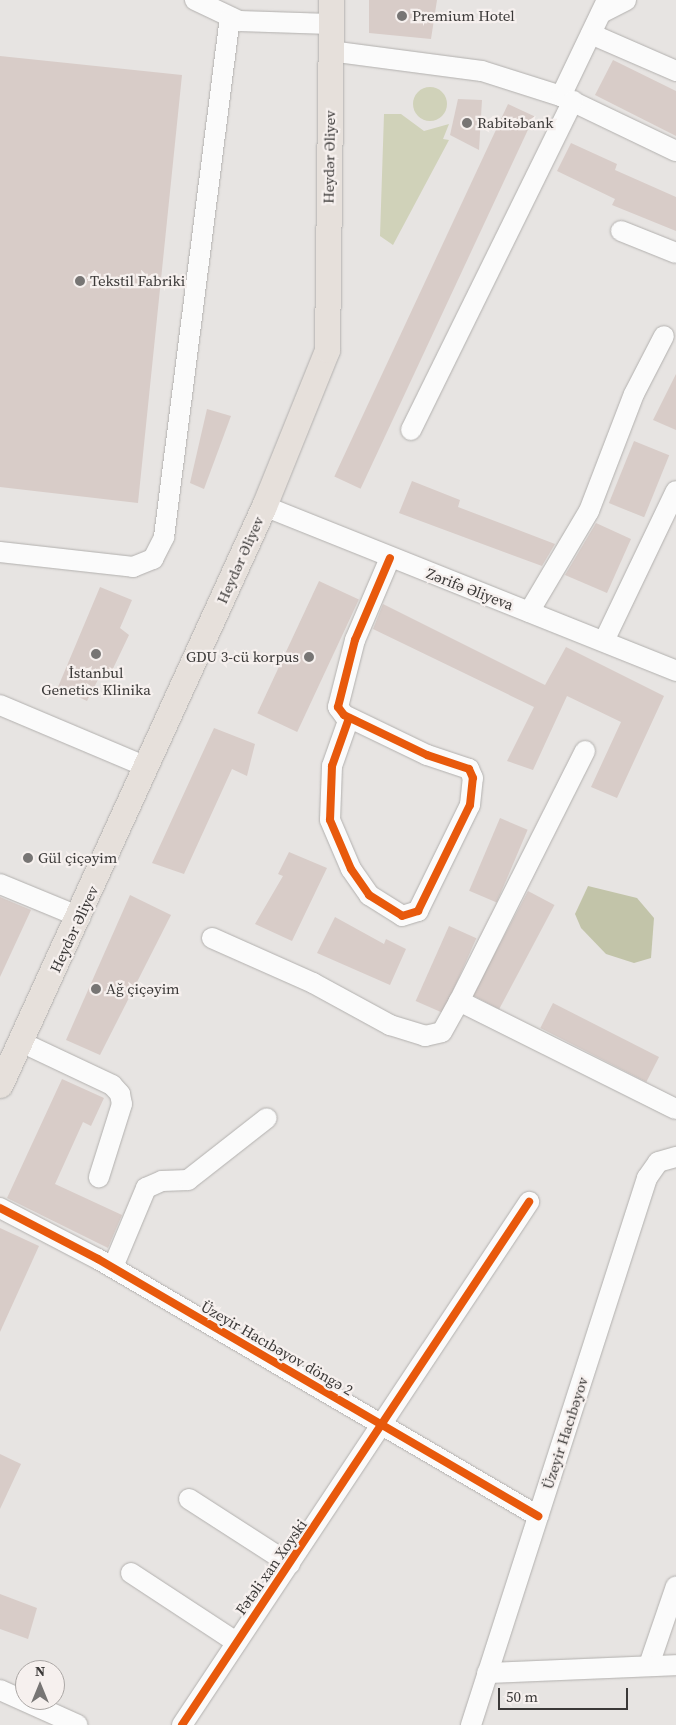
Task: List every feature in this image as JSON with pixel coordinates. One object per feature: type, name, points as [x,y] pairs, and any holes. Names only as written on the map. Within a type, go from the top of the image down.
[{"type":"main road","name":"Heydər Əliyev","points":[[0,1085],[80,917],[264,506],[327,350],[330,12]]},
{"type":"street","points":[[195,0],[230,17],[254,23],[330,12]]},
{"type":"street","points":[[411,430],[567,99],[591,34],[604,7],[626,0]]},
{"type":"street","points":[[0,552],[133,567],[153,559],[164,537],[230,17]]},
{"type":"street","points":[[591,34],[676,71]]},
{"type":"street","points":[[330,51],[482,71],[567,99],[676,151]]},
{"type":"street","points":[[621,231],[676,253]]},
{"type":"street","points":[[529,612],[589,511],[634,394],[664,336]]},
{"type":"street","points":[[604,641],[676,490]]},
{"type":"street","name":"Zərifə Əliyeva","points":[[264,506],[676,671]]},
{"type":"street","points":[[349,718],[332,766],[330,820],[350,870],[369,895],[402,916],[418,911],[470,805],[473,778],[469,769],[428,755],[349,718],[338,708],[337,698],[355,640],[390,558]]},
{"type":"street","points":[[0,705],[147,767]]},
{"type":"street","points":[[212,938],[313,983],[390,1025],[425,1036],[442,1032],[459,1002],[585,751]]},
{"type":"street","points":[[0,884],[80,917]]},
{"type":"street","points":[[459,1002],[676,1109]]},
{"type":"street","points":[[21,1042],[112,1085],[120,1094],[122,1104],[99,1177]]},
{"type":"street","points":[[113,1267],[146,1188],[162,1180],[188,1180],[267,1118]]},
{"type":"street","name":"Üzeyir Hacıbəyov","points":[[471,1725],[647,1178],[658,1162],[676,1156]]},
{"type":"street","name":"Fətəli xan Xoyski","points":[[182,1725],[236,1642],[384,1426],[530,1202]]},
{"type":"street","name":"Üzeyir Hacıbəyov döngə 2","points":[[0,1208],[113,1267],[538,1516]]},
{"type":"street","points":[[189,1499],[290,1564]]},
{"type":"street","points":[[131,1573],[236,1642]]},
{"type":"street","points":[[649,1665],[676,1586]]},
{"type":"street","points":[[488,1673],[676,1665]]},
{"type":"street","points":[[0,1690],[52,1720],[78,1725]]},
{"type":"green space","points":[[430,87],[442,92],[447,104],[442,116],[430,121],[418,116],[413,104],[418,92]]},
{"type":"green space","points":[[384,114],[401,114],[424,131],[449,124],[443,139],[449,140],[393,245],[380,236]]},
{"type":"green space","points":[[588,886],[637,898],[654,918],[651,958],[634,963],[606,954],[581,928],[575,914]]},
{"type":"building","name":"Premium Hotel","points":[[369,0],[437,0],[431,39],[369,33]]},
{"type":"building","name":"Tekstil Fabriki","points":[[0,56],[182,75],[138,503],[0,487]]},
{"type":"building","points":[[613,60],[676,91],[676,136],[595,95]]},
{"type":"building","name":"Rabitəbank","points":[[458,99],[482,100],[479,150],[450,135]]},
{"type":"building","points":[[508,104],[534,116],[361,489],[334,476]]},
{"type":"building","points":[[571,143],[617,164],[615,170],[676,197],[676,231],[612,205],[615,199],[557,171]]},
{"type":"building","points":[[676,374],[676,430],[653,420]]},
{"type":"building","points":[[207,409],[231,416],[204,489],[190,483]]},
{"type":"building","points":[[634,441],[669,455],[644,517],[609,503]]},
{"type":"building","points":[[412,481],[460,500],[458,507],[555,544],[542,566],[399,513]]},
{"type":"building","points":[[596,523],[631,539],[607,593],[565,575]]},
{"type":"building","name":"GDU 3-cü korpus","points":[[319,581],[359,600],[297,732],[257,713]]},
{"type":"building","name":"İstanbul Genetics Klinika","points":[[100,587],[132,600],[120,628],[129,635],[109,677],[101,674],[87,701],[58,687]]},
{"type":"building","points":[[383,604],[545,685],[566,647],[664,696],[617,798],[591,787],[621,722],[567,696],[533,770],[507,761],[534,707],[373,629]]},
{"type":"building","points":[[214,728],[255,744],[247,776],[232,769],[184,874],[152,863]]},
{"type":"building","points":[[500,818],[528,830],[497,902],[469,891]]},
{"type":"building","points":[[289,852],[327,868],[292,941],[255,924],[283,876],[278,874]]},
{"type":"building","points":[[528,891],[554,905],[499,1009],[473,995]]},
{"type":"building","points":[[130,895],[171,915],[100,1055],[66,1040]]},
{"type":"building","points":[[0,897],[31,910],[0,977]]},
{"type":"building","points":[[335,917],[384,944],[386,939],[406,949],[390,985],[317,953]]},
{"type":"building","points":[[449,926],[476,938],[443,1013],[416,1001]]},
{"type":"building","points":[[553,1003],[659,1057],[646,1082],[540,1028]]},
{"type":"building","points":[[62,1079],[104,1098],[91,1126],[83,1122],[55,1184],[122,1215],[108,1248],[7,1198]]},
{"type":"building","points":[[0,1228],[39,1246],[0,1332]]},
{"type":"building","points":[[0,1454],[21,1464],[0,1509]]},
{"type":"building","points":[[0,1594],[37,1608],[28,1639],[0,1629]]},
{"type":"cycle path","points":[[349,718],[332,766],[330,820],[351,869],[369,895],[402,916],[418,911],[470,805],[473,778],[469,769],[427,755],[344,715],[338,707],[355,640],[390,558]]},
{"type":"cycle path","points":[[182,1725],[529,1202]]},
{"type":"cycle path","points":[[0,1208],[98,1259],[538,1516]]},
{"type":"place","name":"Premium Hotel","points":[[402,16]]},
{"type":"place","name":"Rabitəbank","points":[[467,123]]},
{"type":"place","name":"Tekstil Fabriki","points":[[80,281]]},
{"type":"place","name":"İstanbul Genetics Klinika","points":[[96,654]]},
{"type":"place","name":"GDU 3-cü korpus","points":[[309,657]]},
{"type":"place","name":"Gül çiçəyim","points":[[28,858]]},
{"type":"place","name":"Ağ çiçəyim","points":[[96,989]]}]
